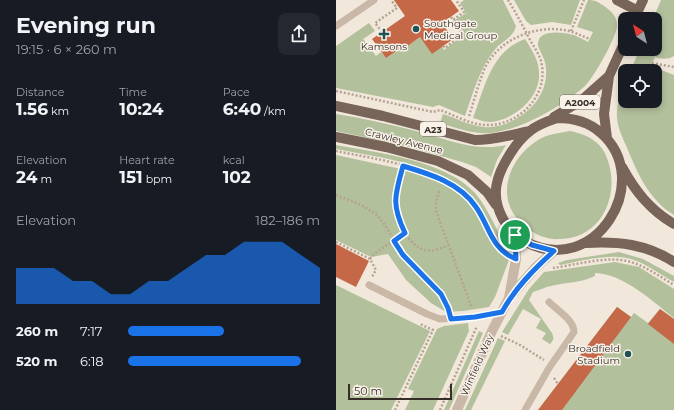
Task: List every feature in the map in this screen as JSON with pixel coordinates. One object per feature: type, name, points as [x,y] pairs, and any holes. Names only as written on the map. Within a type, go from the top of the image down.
[{"type":"main road","points":[[617,0],[632,12]]},
{"type":"main road","points":[[637,12],[643,0]]},
{"type":"main road","name":"A2004","points":[[607,138],[604,114],[608,76],[618,55]]},
{"type":"main road","name":"A2004","points":[[547,121],[582,100],[608,76]]},
{"type":"main road","name":"Crawley Avenue","points":[[336,106],[383,116],[475,140],[487,140],[530,131]]},
{"type":"main road","points":[[621,165],[620,197],[615,211],[601,232],[586,243],[574,248],[554,251],[532,245],[515,235],[507,226],[497,206],[496,189],[502,168],[513,150],[530,131],[547,121],[557,118],[576,119],[595,127],[607,138],[619,157],[621,165],[631,184],[643,200],[652,209],[674,224]]},
{"type":"main road","name":"Crawley Avenue","points":[[336,137],[386,147],[438,161],[468,175],[488,192],[497,206]]},
{"type":"main road","points":[[586,243],[608,242],[631,244],[664,256],[674,262]]},
{"type":"street","name":"Winfield Way","points":[[509,298],[516,259],[515,235]]},
{"type":"street","name":"Winfield Way","points":[[457,410],[492,331],[509,298],[536,267],[554,251]]},
{"type":"lane","points":[[336,26],[374,0]]},
{"type":"lane","points":[[369,285],[440,319],[475,317],[502,312]]},
{"type":"lane","points":[[525,410],[549,368],[573,336],[574,332],[571,322],[549,302]]},
{"type":"path","points":[[382,32],[375,23],[397,8],[391,0]]},
{"type":"path","points":[[453,20],[464,12],[456,0]]},
{"type":"path","points":[[336,91],[434,112],[440,110],[478,124],[487,125],[504,122],[524,112],[538,96],[543,70],[541,60],[508,0]]},
{"type":"path","points":[[571,31],[584,0]]},
{"type":"path","points":[[443,46],[445,48],[463,34],[451,17]]},
{"type":"path","points":[[469,116],[485,69],[493,56],[508,42],[526,32],[554,29],[571,31],[590,39]]},
{"type":"path","points":[[652,63],[674,67]]},
{"type":"path","points":[[336,151],[403,166],[433,175],[451,184],[465,194],[476,206],[496,245],[506,255],[516,259]]},
{"type":"path","points":[[403,166],[396,192],[395,206],[399,222],[405,233],[412,243],[425,250],[437,250],[449,245]]},
{"type":"path","points":[[439,191],[436,211],[478,324],[440,410]]},
{"type":"path","points":[[336,195],[361,205],[376,214],[385,225],[403,255],[441,294],[448,308],[451,319]]},
{"type":"path","points":[[370,259],[380,249],[405,233]]},
{"type":"path","points":[[336,242],[370,259],[376,270],[369,285]]},
{"type":"path","points":[[536,267],[551,269],[616,259],[628,261],[641,266],[674,285]]},
{"type":"path","points":[[395,410],[433,330],[415,321],[421,311]]},
{"type":"path","points":[[492,331],[543,358],[558,384]]},
{"type":"green space","points":[[464,0],[503,0],[516,26],[511,35],[498,46],[482,70],[465,116],[439,105],[433,107],[336,88],[336,46],[369,23],[375,31],[363,39],[376,56],[381,52],[386,58],[404,46],[405,48],[420,37],[442,47],[444,50],[465,34],[455,20],[466,13],[460,3]]},
{"type":"green space","points":[[514,0],[580,0],[571,25],[552,22],[531,25],[526,21]]},
{"type":"green space","points":[[588,0],[593,0],[609,10],[615,16],[617,25],[614,38],[594,75],[585,86],[565,102],[541,116],[503,131],[478,133],[440,123],[443,114],[484,127],[502,125],[520,117],[540,96],[546,79],[546,66],[538,46],[541,36],[557,32],[574,35],[588,42],[593,32],[577,27]]},
{"type":"green space","points":[[661,0],[674,0],[674,56],[664,59],[655,57],[652,64],[633,64],[637,56],[662,56],[662,12],[656,12]]},
{"type":"green space","points":[[525,39],[535,55],[539,68],[538,82],[530,99],[515,113],[497,121],[486,122],[473,118],[491,71],[497,61],[504,52],[513,45]]},
{"type":"green space","points":[[662,70],[674,75],[674,215],[658,202],[645,186],[640,177],[618,126],[617,109],[618,104],[618,108],[662,108]]},
{"type":"green space","points":[[336,114],[388,124],[473,146],[495,147],[506,145],[497,160],[491,177],[476,167],[462,162],[410,147],[336,131]]},
{"type":"green space","points":[[570,131],[582,134],[593,140],[605,153],[611,174],[609,201],[604,213],[597,223],[587,231],[575,237],[561,239],[548,238],[531,231],[516,218],[510,207],[507,194],[508,182],[511,170],[527,148],[546,136]]},
{"type":"green space","points":[[336,145],[410,160],[447,173],[463,182],[481,200],[509,253],[498,243],[474,200],[462,188],[447,178],[410,164],[391,159],[336,149]]},
{"type":"green space","points":[[336,155],[401,169],[398,180],[401,181],[404,169],[434,178],[462,193],[475,209],[493,244],[509,260],[495,297],[489,307],[446,312],[431,303],[406,280],[388,254],[371,257],[336,240]]},
{"type":"green space","points":[[619,252],[643,259],[674,276],[674,282],[634,260],[625,258],[607,257],[560,265],[558,263],[567,260]]},
{"type":"green space","points":[[615,262],[639,267],[674,289],[674,318],[627,283],[616,278],[595,273],[595,276],[584,280],[549,286],[533,292],[529,300],[552,333],[553,339],[550,344],[542,339],[546,333],[536,328],[541,319],[523,309],[508,335],[502,332],[529,289],[544,272]]},
{"type":"green space","points":[[336,285],[430,331],[391,410],[336,410]]},
{"type":"green space","name":"Broadfield Stadium","points":[[617,307],[631,317],[634,313],[648,323],[660,309],[674,319],[674,410],[538,410]]},
{"type":"green space","points":[[468,323],[469,331],[433,410],[405,410],[414,391],[408,389],[437,329],[444,326]]},
{"type":"green space","points":[[479,331],[483,333],[449,410],[444,410]]},
{"type":"green space","points":[[498,338],[505,341],[471,410],[465,410]]},
{"type":"building","name":"Southgate Medical Group","points":[[394,0],[451,0],[459,11],[442,23],[453,39],[432,54],[420,37],[405,48],[404,46],[386,58],[372,39],[405,16]]},
{"type":"building","points":[[336,244],[369,261],[356,287],[336,277]]},
{"type":"building","points":[[617,307],[631,317],[562,410],[538,410]]},
{"type":"building","points":[[660,309],[674,319],[674,344],[648,324]]},
{"type":"place","name":"Southgate Medical Group","points":[[416,29]]},
{"type":"place","name":"Kamsons","points":[[384,34]]},
{"type":"place","name":"Broadfield Stadium","points":[[628,354]]},
{"type":"route","points":[[403,166],[433,175],[451,184],[465,194],[476,206],[496,245],[506,255],[516,259],[515,235],[532,245],[554,251],[536,267],[509,298],[502,312],[475,317],[451,319],[448,308],[441,294],[403,255],[394,241],[405,233],[399,222],[395,206],[396,192],[403,166]]}]
